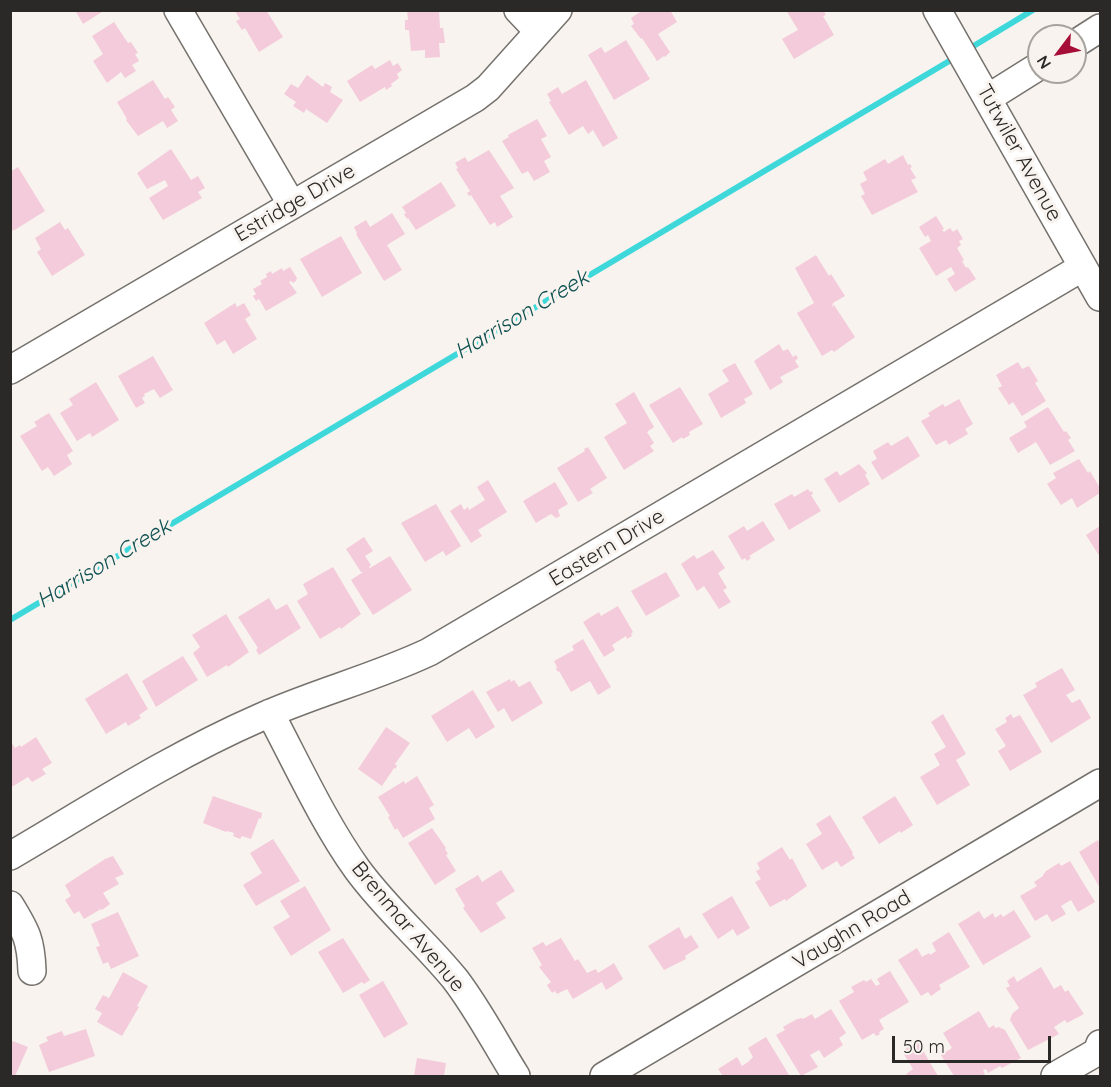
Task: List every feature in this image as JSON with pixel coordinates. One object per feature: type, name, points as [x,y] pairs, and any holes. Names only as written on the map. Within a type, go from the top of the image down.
[{"type":"street","points":[[178,10],[292,205]]},
{"type":"street","points":[[518,10],[538,31]]},
{"type":"street","name":"Estridge Drive","points":[[14,361],[292,205],[475,98],[488,88],[558,10]]},
{"type":"street","name":"Tutwiler Avenue","points":[[941,17],[1101,297]]},
{"type":"street","points":[[1087,37],[1101,28]]},
{"type":"street","points":[[983,88],[1027,71]]},
{"type":"street","name":"Eastern Drive","points":[[10,856],[114,794],[207,743],[270,713],[370,677],[429,652],[1083,267]]},
{"type":"street","name":"Brenmar Avenue","points":[[270,713],[356,868],[386,905],[455,980],[476,1010],[516,1077]]},
{"type":"street","name":"Vaughn Road","points":[[604,1077],[1101,783]]},
{"type":"street","points":[[10,905],[23,925],[30,944],[32,971]]},
{"type":"street","points":[[1055,1077],[1099,1052]]},
{"type":"building","points":[[75,10],[105,10],[83,24]]},
{"type":"building","points":[[266,10],[283,37],[259,52],[245,28],[242,30],[236,21],[240,19],[235,11]]},
{"type":"building","points":[[407,10],[439,10],[440,28],[443,28],[445,43],[439,43],[440,57],[425,58],[425,50],[411,51],[409,30],[405,30],[405,20],[408,20]]},
{"type":"building","points":[[643,10],[670,10],[677,22],[658,34],[670,52],[657,61],[631,26],[634,24],[631,18]]},
{"type":"building","points":[[786,10],[823,10],[826,15],[823,16],[834,35],[794,59],[782,39],[798,30]]},
{"type":"building","points":[[114,22],[128,43],[131,42],[138,53],[135,54],[139,61],[132,65],[136,71],[125,78],[121,72],[107,83],[93,61],[103,54],[92,36]]},
{"type":"building","points":[[626,40],[650,79],[614,100],[588,55],[601,47],[605,53]]},
{"type":"building","points":[[390,60],[393,66],[398,63],[402,70],[397,74],[399,78],[386,90],[385,87],[360,102],[347,81],[372,65],[375,69]]},
{"type":"building","points":[[307,75],[323,87],[325,83],[332,87],[330,92],[343,100],[327,123],[306,109],[304,113],[293,106],[296,102],[284,94],[291,84],[298,88]]},
{"type":"building","points":[[153,80],[165,99],[168,97],[175,107],[171,110],[178,121],[167,128],[163,121],[138,136],[126,120],[117,102]]},
{"type":"building","points":[[586,80],[618,138],[603,147],[593,130],[588,134],[583,126],[569,135],[549,102],[551,101],[547,94],[558,87],[562,94]]},
{"type":"building","points":[[537,119],[547,136],[541,139],[551,157],[544,161],[550,172],[534,181],[528,171],[522,174],[502,141],[509,137],[508,135]]},
{"type":"building","points":[[171,149],[191,180],[198,176],[205,188],[198,192],[202,198],[163,220],[149,198],[168,186],[165,180],[147,189],[137,173]]},
{"type":"building","points":[[489,150],[514,188],[500,196],[513,217],[497,227],[495,222],[490,225],[471,195],[467,193],[470,191],[456,169],[458,168],[455,163],[465,157],[468,162]]},
{"type":"building","points":[[903,155],[908,165],[912,167],[910,168],[916,178],[911,180],[918,192],[872,215],[861,196],[865,194],[860,184],[867,180],[863,172],[885,159],[888,164]]},
{"type":"building","points":[[18,167],[45,211],[13,231],[10,226],[10,172]]},
{"type":"building","points":[[441,182],[456,206],[416,230],[407,219],[402,207]]},
{"type":"building","points":[[392,213],[405,234],[387,245],[402,270],[384,281],[354,227],[366,220],[370,227]]},
{"type":"building","points":[[936,216],[944,232],[950,228],[953,232],[957,229],[963,239],[959,241],[961,245],[957,248],[966,268],[968,267],[976,279],[955,292],[947,279],[955,274],[951,267],[936,276],[919,248],[931,241],[928,235],[925,237],[919,227]]},
{"type":"building","points":[[60,222],[65,230],[68,228],[85,255],[52,276],[37,252],[41,249],[35,238]]},
{"type":"building","points":[[341,236],[362,273],[322,297],[300,259]]},
{"type":"building","points":[[816,255],[845,296],[833,303],[832,307],[834,305],[855,337],[834,352],[832,350],[822,356],[797,313],[814,303],[795,268]]},
{"type":"building","points":[[290,267],[297,278],[293,283],[289,282],[297,293],[266,311],[259,299],[256,301],[253,296],[256,294],[253,289],[262,284],[260,281],[271,271],[272,274],[282,268],[283,271]]},
{"type":"building","points":[[235,303],[237,307],[244,303],[251,315],[245,319],[257,339],[233,354],[225,340],[217,345],[204,323]]},
{"type":"building","points":[[779,344],[783,351],[788,349],[793,357],[796,355],[798,358],[795,361],[799,367],[780,377],[783,382],[770,390],[754,361]]},
{"type":"building","points":[[153,356],[173,390],[160,398],[154,389],[144,394],[142,398],[145,403],[136,408],[118,376]]},
{"type":"building","points":[[1018,362],[1022,369],[1029,366],[1038,381],[1035,383],[1046,401],[1022,416],[1013,402],[1009,405],[998,388],[1002,386],[996,375]]},
{"type":"building","points":[[735,363],[753,394],[744,399],[746,403],[721,418],[708,394],[729,381],[722,370]]},
{"type":"building","points":[[96,382],[119,420],[92,437],[90,433],[77,441],[60,413],[73,405],[69,399]]},
{"type":"building","points":[[680,387],[703,424],[689,432],[690,435],[673,443],[649,405]]},
{"type":"building","points":[[634,392],[654,427],[647,432],[654,443],[650,446],[654,451],[624,470],[604,437],[627,423],[615,404]]},
{"type":"building","points":[[959,399],[973,424],[965,429],[968,434],[949,445],[946,440],[936,445],[921,421],[930,416],[928,413],[943,404],[945,407]]},
{"type":"building","points":[[1048,407],[1064,432],[1066,431],[1071,438],[1068,440],[1075,451],[1050,465],[1036,442],[1018,453],[1009,438],[1027,427],[1024,422]]},
{"type":"building","points":[[49,413],[73,451],[67,455],[72,464],[54,476],[48,467],[42,471],[20,436],[37,426],[34,422]]},
{"type":"building","points":[[908,436],[920,456],[882,480],[871,462],[877,459],[873,451],[888,442],[891,446]]},
{"type":"building","points":[[588,447],[607,478],[590,489],[593,493],[578,502],[557,468]]},
{"type":"building","points":[[1079,459],[1088,473],[1090,471],[1100,488],[1100,493],[1077,508],[1072,498],[1061,505],[1047,484],[1056,478],[1053,473]]},
{"type":"building","points":[[859,464],[867,473],[865,475],[870,484],[839,503],[824,479],[837,471],[840,476]]},
{"type":"building","points":[[488,480],[507,512],[478,530],[482,536],[471,543],[450,511],[461,504],[464,510],[468,507],[469,510],[485,500],[477,487]]},
{"type":"building","points":[[555,482],[568,504],[558,510],[560,516],[556,518],[551,514],[536,523],[523,501]]},
{"type":"building","points":[[808,489],[812,491],[811,495],[821,511],[789,530],[774,504],[792,494],[794,497]]},
{"type":"building","points":[[436,504],[461,546],[446,556],[443,551],[425,562],[401,523]]},
{"type":"building","points":[[763,521],[775,540],[749,556],[751,558],[747,561],[745,558],[742,560],[728,536],[744,526],[747,531]]},
{"type":"building","points":[[1100,526],[1100,557],[1086,535]]},
{"type":"building","points":[[364,537],[373,551],[365,556],[371,565],[369,567],[390,556],[412,590],[373,615],[351,580],[363,572],[346,549]]},
{"type":"building","points":[[713,550],[725,568],[718,573],[727,588],[723,590],[731,602],[719,609],[704,586],[697,591],[681,564],[694,555],[697,559]]},
{"type":"building","points":[[333,567],[361,614],[341,629],[340,627],[320,639],[297,601],[308,594],[303,584]]},
{"type":"building","points":[[666,572],[680,596],[646,616],[631,591]]},
{"type":"building","points":[[269,598],[276,610],[287,604],[301,628],[259,655],[256,650],[258,648],[238,617]]},
{"type":"building","points":[[618,606],[633,632],[632,636],[627,639],[626,636],[612,645],[615,650],[604,657],[583,622],[599,612],[601,616]]},
{"type":"building","points":[[226,614],[249,652],[228,667],[227,665],[207,677],[193,653],[200,647],[192,635]]},
{"type":"building","points":[[583,639],[611,687],[598,695],[590,681],[571,692],[556,669],[554,661],[574,650],[572,646]]},
{"type":"building","points":[[183,656],[198,680],[156,707],[142,681]]},
{"type":"building","points":[[1062,668],[1075,690],[1066,695],[1072,703],[1080,699],[1091,718],[1051,743],[1023,695],[1037,687],[1035,683]]},
{"type":"building","points":[[127,673],[148,709],[139,715],[141,718],[128,726],[126,722],[106,734],[85,699]]},
{"type":"building","points":[[510,679],[511,682],[514,680],[519,687],[530,681],[543,703],[512,722],[504,708],[498,712],[486,692]]},
{"type":"building","points":[[473,690],[495,727],[476,739],[469,728],[447,742],[431,716]]},
{"type":"building","points":[[943,714],[966,754],[956,760],[970,785],[937,805],[920,777],[940,765],[934,754],[946,747],[931,722]]},
{"type":"building","points":[[1011,714],[1013,718],[1020,715],[1042,752],[1010,771],[998,751],[1006,746],[995,729],[1007,722],[1005,718]]},
{"type":"building","points":[[386,727],[410,743],[382,786],[358,769]]},
{"type":"building","points":[[36,737],[52,763],[42,769],[46,774],[32,782],[28,777],[10,788],[10,740],[15,748],[20,745],[21,747]]},
{"type":"building","points":[[417,776],[434,805],[429,808],[435,819],[403,838],[397,828],[395,830],[388,817],[390,816],[378,797]]},
{"type":"building","points":[[213,796],[262,813],[251,839],[242,836],[240,839],[233,836],[234,833],[203,823]]},
{"type":"building","points":[[895,796],[913,825],[879,844],[862,817]]},
{"type":"building","points":[[830,815],[855,858],[841,867],[837,861],[822,870],[806,844],[822,834],[816,824]]},
{"type":"building","points":[[432,828],[446,848],[448,854],[446,855],[456,871],[435,885],[408,843]]},
{"type":"building","points":[[273,839],[300,881],[256,906],[243,885],[262,873],[250,853]]},
{"type":"building","points":[[1098,840],[1100,844],[1100,888],[1079,852]]},
{"type":"building","points":[[782,847],[790,860],[792,858],[807,886],[786,901],[785,899],[770,907],[755,882],[761,879],[756,871],[760,869],[757,863]]},
{"type":"building","points":[[113,856],[124,874],[115,878],[119,884],[103,893],[110,904],[84,919],[79,911],[74,914],[65,900],[71,896],[65,885]]},
{"type":"building","points":[[1070,861],[1095,902],[1078,912],[1071,900],[1061,906],[1066,914],[1052,922],[1047,914],[1035,921],[1020,896],[1037,886],[1034,882],[1046,871],[1059,863],[1061,866]]},
{"type":"building","points":[[501,870],[515,891],[496,903],[506,918],[481,933],[463,908],[465,906],[455,889],[478,875],[482,882]]},
{"type":"building","points":[[305,886],[331,930],[291,956],[273,927],[290,917],[280,901]]},
{"type":"building","points":[[732,896],[750,928],[737,936],[733,929],[718,939],[702,914]]},
{"type":"building","points":[[1014,910],[1031,937],[983,965],[958,924],[979,911],[984,919],[993,913],[995,918],[1001,914],[1003,917]]},
{"type":"building","points":[[118,912],[139,956],[111,969],[108,962],[103,964],[96,947],[100,946],[91,924]]},
{"type":"building","points":[[679,927],[685,939],[691,935],[699,947],[685,956],[686,959],[664,970],[648,946]]},
{"type":"building","points":[[949,932],[970,967],[939,985],[941,989],[931,996],[928,992],[921,996],[898,960],[917,948],[922,957],[929,953],[930,955],[936,951],[932,943]]},
{"type":"building","points":[[343,938],[370,980],[343,993],[318,952]]},
{"type":"building","points":[[561,938],[575,961],[578,959],[587,973],[596,969],[598,973],[614,963],[623,979],[606,990],[602,982],[573,999],[567,989],[557,994],[555,991],[552,993],[547,985],[551,982],[539,967],[542,965],[532,948],[543,942],[546,946]]},
{"type":"building","points":[[1041,967],[1054,989],[1061,985],[1065,992],[1068,990],[1084,1014],[1067,1023],[1065,1020],[1054,1027],[1059,1034],[1028,1050],[1010,1020],[1012,1014],[1019,1008],[1006,988],[1010,986],[1007,981],[1014,976],[1017,982]]},
{"type":"building","points":[[890,971],[909,1002],[879,1020],[884,1029],[879,1032],[880,1034],[876,1036],[874,1033],[862,1040],[839,1001],[854,992],[851,987],[864,980],[866,982],[871,979],[876,986],[880,984],[877,979]]},
{"type":"building","points":[[123,972],[148,986],[122,1036],[97,1022],[102,1013],[95,1009],[103,995],[109,998]]},
{"type":"building","points":[[383,981],[408,1024],[384,1038],[359,995]]},
{"type":"building","points":[[831,1009],[846,1033],[839,1038],[843,1045],[824,1058],[819,1050],[810,1055],[818,1067],[801,1076],[776,1035],[785,1030],[783,1027],[797,1019],[803,1019],[812,1014],[815,1019]]},
{"type":"building","points":[[979,1011],[989,1028],[994,1025],[995,1028],[1005,1030],[1021,1058],[988,1073],[986,1069],[983,1070],[985,1074],[981,1076],[954,1076],[941,1055],[952,1048],[943,1033]]},
{"type":"building","points":[[86,1029],[95,1056],[49,1072],[39,1045],[48,1041],[46,1037],[62,1031],[64,1036]]},
{"type":"building","points":[[766,1037],[789,1075],[723,1076],[718,1069],[737,1057],[742,1066],[748,1062],[753,1057],[748,1048]]},
{"type":"building","points":[[10,1040],[28,1047],[15,1076],[10,1076]]},
{"type":"building","points":[[918,1041],[938,1076],[908,1076],[906,1074],[913,1069],[902,1051]]},
{"type":"building","points":[[417,1058],[446,1063],[444,1076],[414,1076]]},
{"type":"waterway","name":"Harrison Creek","points":[[967,50],[1033,10]]},
{"type":"waterway","name":"Harrison Creek","points":[[10,620],[956,57]]}]
